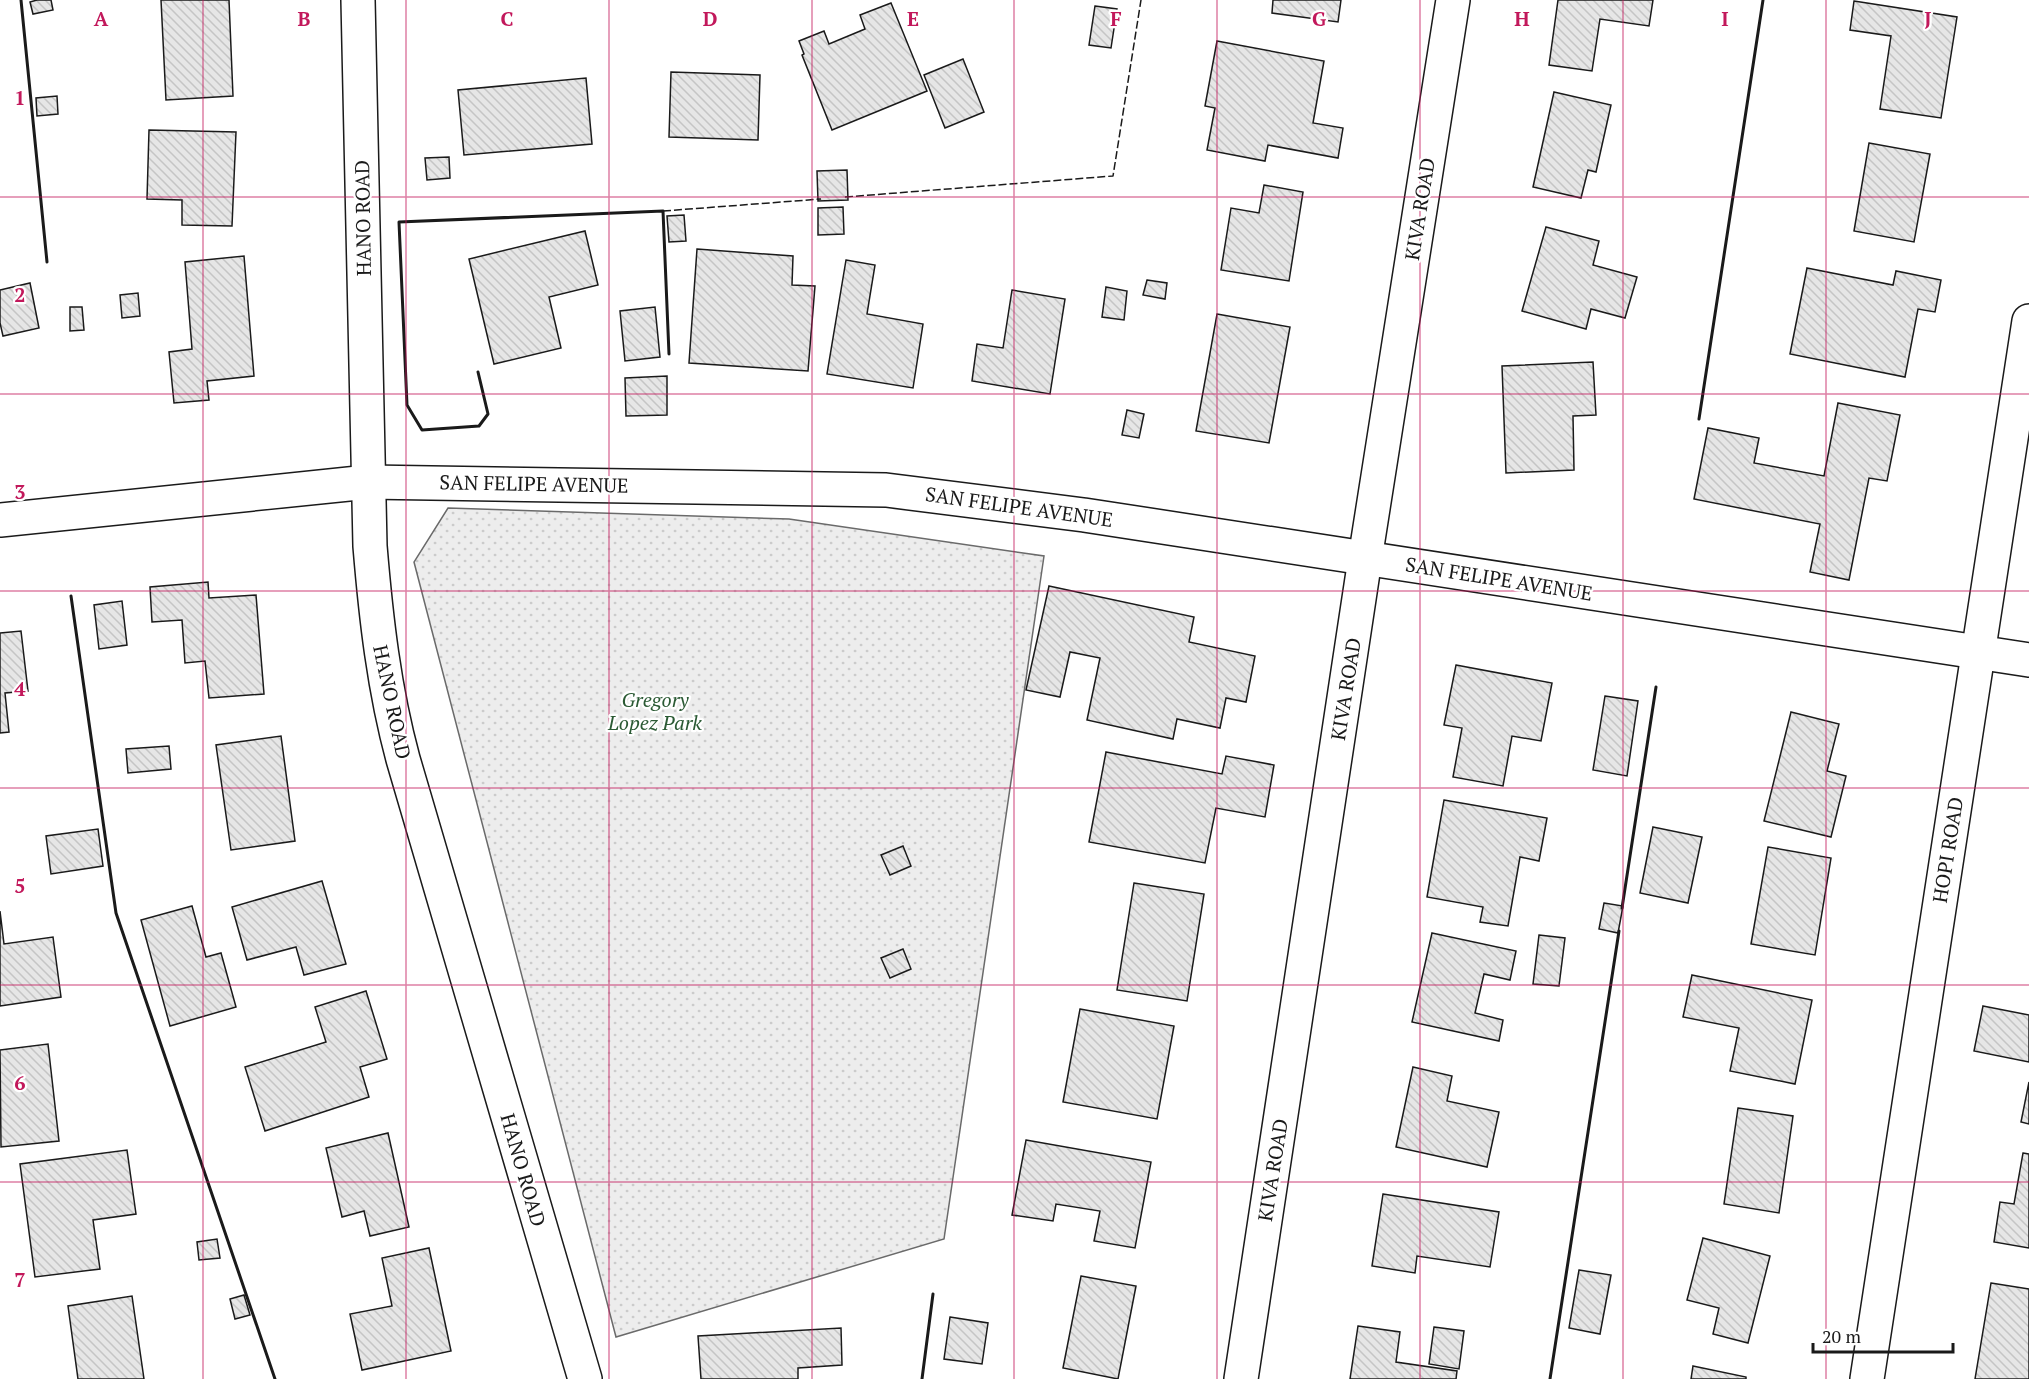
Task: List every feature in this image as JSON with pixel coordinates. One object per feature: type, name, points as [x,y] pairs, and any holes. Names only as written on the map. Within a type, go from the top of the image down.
[{"type":"street","name":"HANO ROAD","points":[[358,0],[368,482],[376,623],[392,717],[585,1379]]},
{"type":"street","name":"KIVA ROAD","points":[[1241,1379],[1365,559],[1453,0]]},
{"type":"street","name":"HOPI ROAD","points":[[1867,1379],[2029,321]]},
{"type":"street","name":"SAN FELIPE AVENUE","points":[[0,520],[368,482],[886,490],[1084,515],[2029,660]]},
{"type":"green space","name":"Gregory Lopez Park","points":[[448,508],[789,519],[1044,556],[944,1239],[616,1337],[414,562]]},
{"type":"building","points":[[51,0],[53,10],[33,14],[30,2]]},
{"type":"building","points":[[161,0],[229,0],[233,96],[166,100]]},
{"type":"building","points":[[1273,0],[1341,0],[1338,22],[1272,13]]},
{"type":"building","points":[[1558,0],[1653,0],[1649,26],[1600,19],[1592,71],[1549,65]]},
{"type":"building","points":[[1854,1],[1957,17],[1941,118],[1880,109],[1891,36],[1850,30]]},
{"type":"building","points":[[891,3],[927,91],[832,130],[802,55],[804,54],[799,41],[824,31],[829,44],[865,29],[860,15]]},
{"type":"building","points":[[1095,6],[1117,9],[1111,48],[1089,45]]},
{"type":"building","points":[[1217,41],[1324,61],[1313,123],[1343,128],[1338,158],[1268,145],[1265,161],[1207,150],[1215,108],[1205,106]]},
{"type":"building","points":[[963,59],[984,112],[945,128],[924,75]]},
{"type":"building","points":[[671,72],[760,75],[758,140],[669,137]]},
{"type":"building","points":[[586,78],[592,144],[464,155],[458,90]]},
{"type":"building","points":[[1554,92],[1611,105],[1596,172],[1588,170],[1581,198],[1533,187]]},
{"type":"building","points":[[57,96],[58,114],[37,116],[36,98]]},
{"type":"building","points":[[149,130],[236,132],[232,226],[182,225],[182,200],[147,199]]},
{"type":"building","points":[[1869,143],[1930,154],[1914,242],[1854,231]]},
{"type":"building","points":[[449,157],[450,178],[427,180],[425,158]]},
{"type":"building","points":[[847,170],[848,200],[818,201],[817,171]]},
{"type":"building","points":[[1264,185],[1303,192],[1289,281],[1221,270],[1231,208],[1259,213]]},
{"type":"building","points":[[843,207],[844,234],[818,235],[818,208]]},
{"type":"building","points":[[684,215],[686,241],[669,242],[667,216]]},
{"type":"building","points":[[1546,227],[1599,241],[1593,265],[1637,277],[1625,318],[1591,309],[1586,329],[1522,311]]},
{"type":"building","points":[[585,231],[598,285],[549,297],[561,348],[494,364],[469,259]]},
{"type":"building","points":[[697,249],[793,256],[792,285],[815,286],[808,371],[689,363]]},
{"type":"building","points":[[244,256],[254,376],[207,381],[209,400],[174,403],[169,352],[192,349],[185,262]]},
{"type":"building","points":[[846,260],[875,265],[867,314],[923,324],[913,388],[827,374]]},
{"type":"building","points":[[1807,268],[1893,285],[1896,271],[1941,280],[1935,312],[1918,309],[1905,377],[1790,354]]},
{"type":"building","points":[[1147,280],[1167,283],[1165,299],[1143,295]]},
{"type":"building","points":[[30,283],[39,328],[3,336],[0,323],[0,290]]},
{"type":"building","points":[[1106,287],[1127,291],[1124,320],[1102,317]]},
{"type":"building","points":[[1012,290],[1065,299],[1050,394],[972,381],[977,344],[1003,348]]},
{"type":"building","points":[[138,293],[140,316],[122,318],[120,295]]},
{"type":"building","points":[[70,307],[82,307],[84,330],[70,331]]},
{"type":"building","points":[[655,307],[660,357],[625,361],[620,311]]},
{"type":"building","points":[[1217,314],[1290,327],[1269,443],[1196,431]]},
{"type":"building","points":[[1593,362],[1596,415],[1573,416],[1574,470],[1506,473],[1502,366]]},
{"type":"building","points":[[667,376],[667,415],[626,416],[625,378]]},
{"type":"building","points":[[1838,403],[1900,415],[1887,481],[1869,478],[1849,580],[1810,572],[1820,524],[1694,499],[1708,428],[1759,438],[1754,463],[1824,476]]},
{"type":"building","points":[[1127,410],[1144,414],[1139,438],[1122,435]]},
{"type":"building","points":[[208,582],[209,598],[256,595],[264,694],[209,698],[205,661],[185,663],[182,620],[152,622],[150,587]]},
{"type":"building","points":[[1049,586],[1194,617],[1189,642],[1255,656],[1246,702],[1226,698],[1220,728],[1177,719],[1173,739],[1087,720],[1100,658],[1070,652],[1060,697],[1026,690]]},
{"type":"building","points":[[122,601],[127,645],[99,649],[94,605]]},
{"type":"building","points":[[21,631],[28,691],[5,693],[9,732],[0,733],[0,633]]},
{"type":"building","points":[[1456,665],[1552,683],[1541,741],[1512,736],[1503,786],[1453,777],[1462,728],[1444,725]]},
{"type":"building","points":[[1605,696],[1638,701],[1627,776],[1593,770]]},
{"type":"building","points":[[1791,712],[1839,724],[1827,771],[1846,776],[1831,837],[1764,821]]},
{"type":"building","points":[[281,736],[295,841],[231,850],[216,745]]},
{"type":"building","points":[[169,746],[171,769],[128,773],[126,749]]},
{"type":"building","points":[[1106,752],[1222,774],[1226,756],[1274,765],[1265,817],[1216,808],[1205,863],[1089,842]]},
{"type":"building","points":[[1444,800],[1547,818],[1539,861],[1520,857],[1508,926],[1480,922],[1483,907],[1427,897]]},
{"type":"building","points":[[1653,827],[1702,837],[1688,903],[1640,893]]},
{"type":"building","points":[[98,829],[103,866],[51,874],[46,836]]},
{"type":"building","points":[[903,846],[911,866],[890,875],[881,855]]},
{"type":"building","points":[[1768,847],[1831,858],[1815,955],[1751,944]]},
{"type":"building","points":[[322,881],[346,964],[304,975],[296,947],[247,960],[232,907]]},
{"type":"building","points":[[1134,883],[1204,894],[1187,1001],[1117,990]]},
{"type":"building","points":[[1604,903],[1623,906],[1618,933],[1599,929]]},
{"type":"building","points":[[192,906],[206,957],[221,953],[236,1007],[170,1026],[141,920]]},
{"type":"building","points":[[0,911],[4,944],[53,937],[61,997],[0,1006]]},
{"type":"building","points":[[1432,933],[1516,951],[1510,980],[1484,974],[1475,1013],[1503,1020],[1499,1041],[1412,1022]]},
{"type":"building","points":[[1539,935],[1565,938],[1559,986],[1533,984]]},
{"type":"building","points":[[903,949],[911,969],[890,978],[881,958]]},
{"type":"building","points":[[1692,975],[1812,1000],[1795,1084],[1730,1071],[1739,1028],[1683,1017]]},
{"type":"building","points":[[366,991],[387,1059],[360,1067],[369,1097],[265,1131],[245,1067],[326,1042],[315,1007]]},
{"type":"building","points":[[1983,1006],[2029,1015],[2029,1062],[1974,1051]]},
{"type":"building","points":[[1080,1009],[1174,1026],[1157,1119],[1063,1102]]},
{"type":"building","points":[[48,1044],[59,1141],[1,1147],[0,1050]]},
{"type":"building","points":[[1413,1067],[1452,1076],[1447,1101],[1499,1112],[1487,1167],[1396,1147]]},
{"type":"building","points":[[2029,1082],[2029,1124],[2021,1122]]},
{"type":"building","points":[[1738,1108],[1793,1116],[1779,1213],[1724,1204]]},
{"type":"building","points":[[388,1133],[409,1227],[370,1236],[364,1211],[342,1217],[326,1148]]},
{"type":"building","points":[[1026,1140],[1151,1162],[1135,1248],[1094,1241],[1100,1211],[1056,1204],[1053,1221],[1012,1215]]},
{"type":"building","points":[[127,1150],[136,1214],[93,1220],[100,1269],[35,1277],[20,1164]]},
{"type":"building","points":[[2023,1153],[2029,1154],[2029,1248],[1994,1242],[2000,1202],[2014,1204]]},
{"type":"building","points":[[1383,1194],[1499,1212],[1490,1267],[1417,1256],[1415,1273],[1372,1266]]},
{"type":"building","points":[[1703,1238],[1770,1256],[1748,1343],[1713,1334],[1719,1308],[1687,1300]]},
{"type":"building","points":[[217,1239],[220,1258],[199,1260],[197,1242]]},
{"type":"building","points":[[429,1248],[451,1351],[362,1370],[350,1314],[392,1306],[382,1258]]},
{"type":"building","points":[[1579,1270],[1611,1275],[1600,1334],[1569,1328]]},
{"type":"building","points":[[1081,1276],[1136,1286],[1118,1379],[1063,1368]]},
{"type":"building","points":[[1991,1283],[2029,1289],[2029,1379],[1975,1379]]},
{"type":"building","points":[[244,1295],[250,1315],[235,1319],[230,1299]]},
{"type":"building","points":[[132,1296],[144,1379],[78,1379],[68,1306]]},
{"type":"building","points":[[950,1317],[988,1323],[982,1364],[944,1359]]},
{"type":"building","points":[[1358,1326],[1400,1332],[1396,1362],[1457,1371],[1456,1379],[1350,1379]]},
{"type":"building","points":[[1434,1327],[1464,1331],[1459,1369],[1429,1364]]},
{"type":"building","points":[[841,1328],[842,1365],[798,1368],[798,1379],[701,1379],[698,1336]]},
{"type":"building","points":[[1693,1366],[1746,1377],[1746,1379],[1691,1379]]},
{"type":"fence","points":[[845,197],[1113,176],[1141,0]]},
{"type":"fence","points":[[663,211],[821,199]]},
{"type":"wall","points":[[21,0],[47,262]]},
{"type":"wall","points":[[1699,419],[1763,0]]},
{"type":"wall","points":[[478,372],[488,414],[479,426],[422,430],[407,405],[399,222],[663,211],[669,354]]},
{"type":"wall","points":[[71,596],[116,913],[275,1379]]},
{"type":"wall","points":[[1622,908],[1656,687]]},
{"type":"wall","points":[[1550,1379],[1619,931]]},
{"type":"wall","points":[[922,1379],[933,1294]]}]
